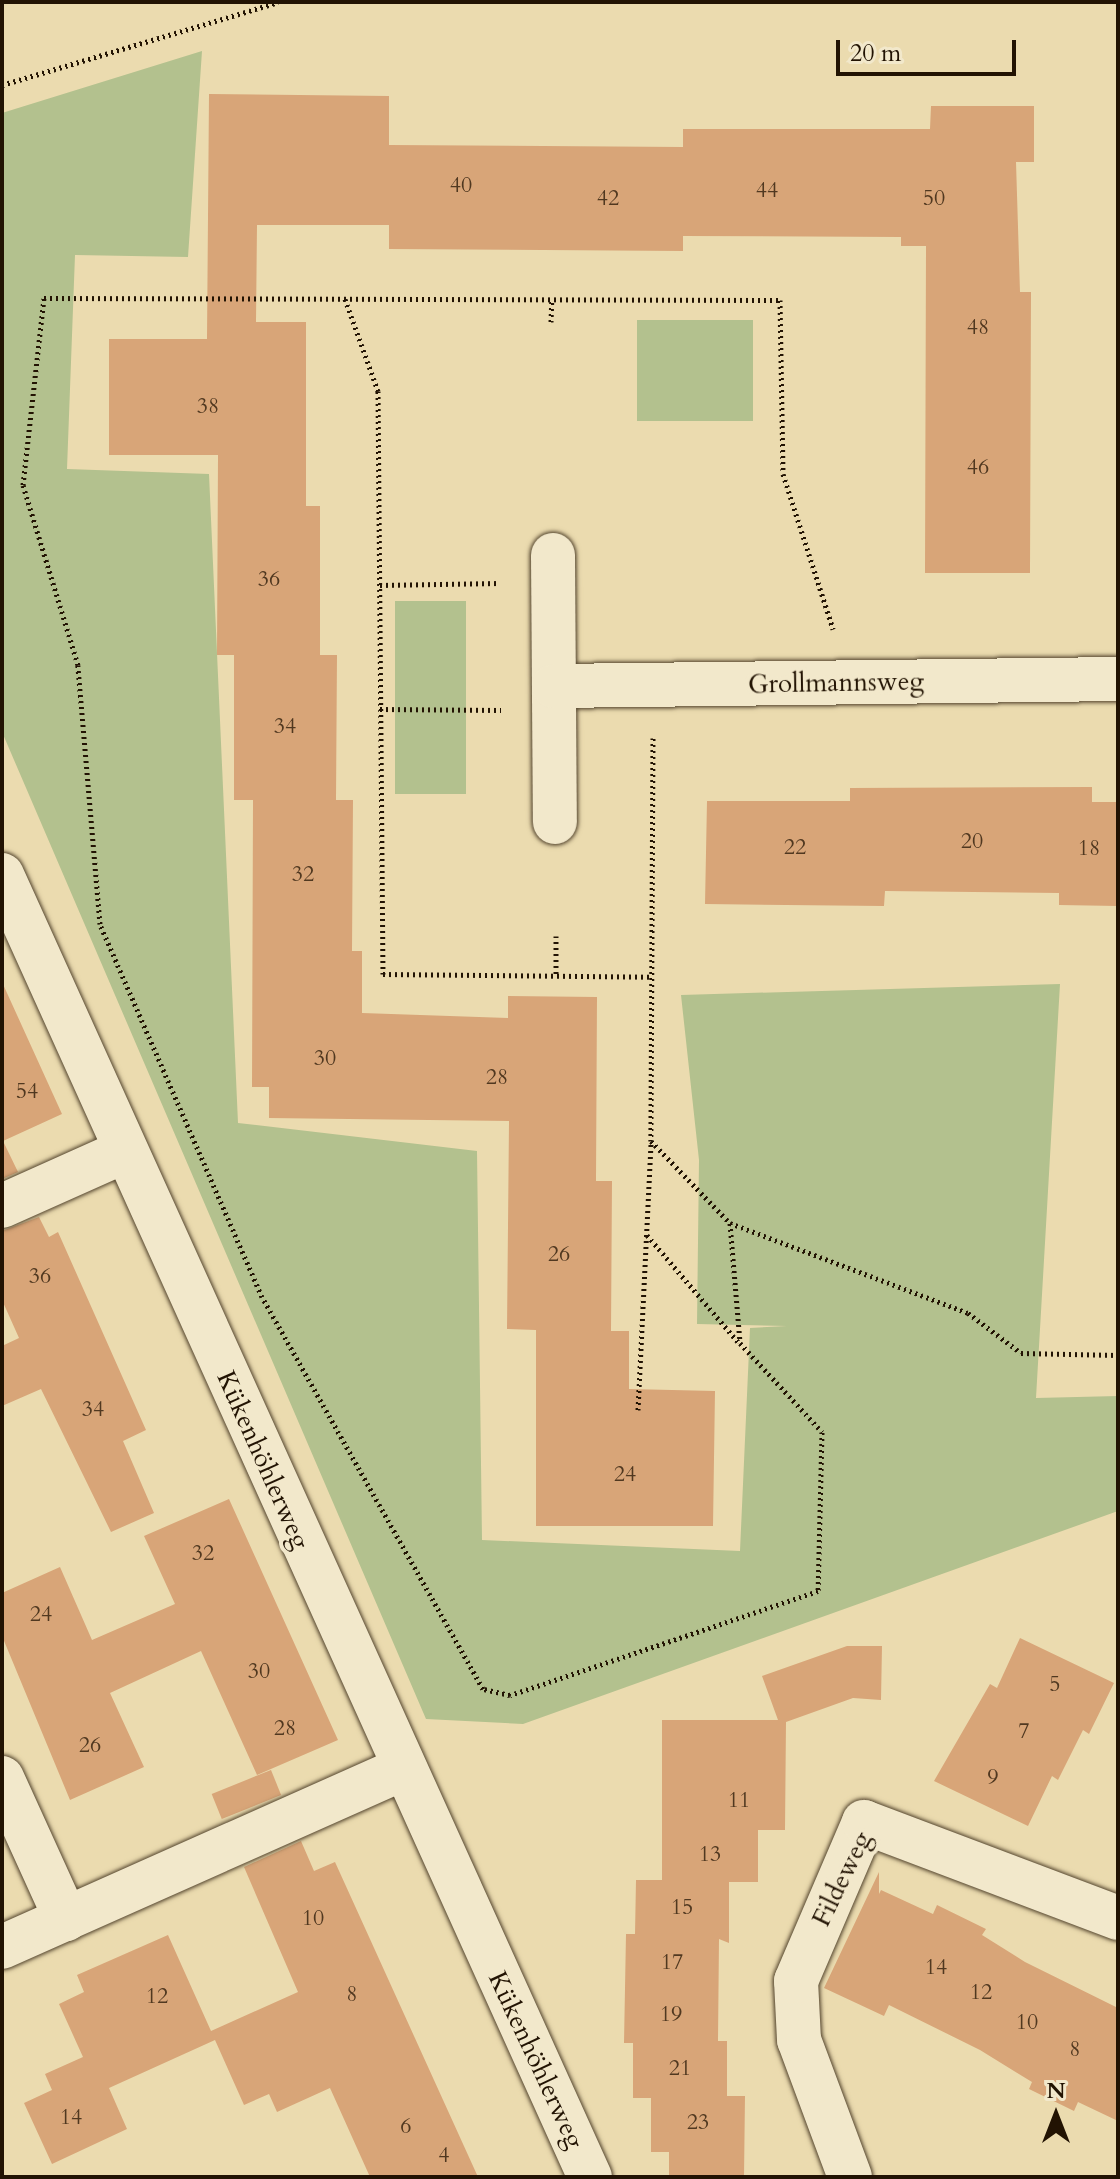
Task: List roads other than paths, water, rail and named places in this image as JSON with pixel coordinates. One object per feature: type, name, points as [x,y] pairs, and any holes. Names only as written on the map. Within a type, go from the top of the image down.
[{"type":"street","points":[[553,555],[555,822]]},
{"type":"street","name":"Grollmannsweg","points":[[554,698],[653,687],[1118,679]]},
{"type":"street","name":"Kükenhöhlerweg","points":[[2,875],[402,1769],[590,2177]]},
{"type":"street","points":[[2,1206],[125,1151]]},
{"type":"street","points":[[2,1947],[402,1769]]},
{"type":"street","points":[[2,1778],[66,1919]]},
{"type":"street","name":"Fildeweg","points":[[850,2177],[799,2040],[796,1981],[864,1822],[1115,1908]]}]
